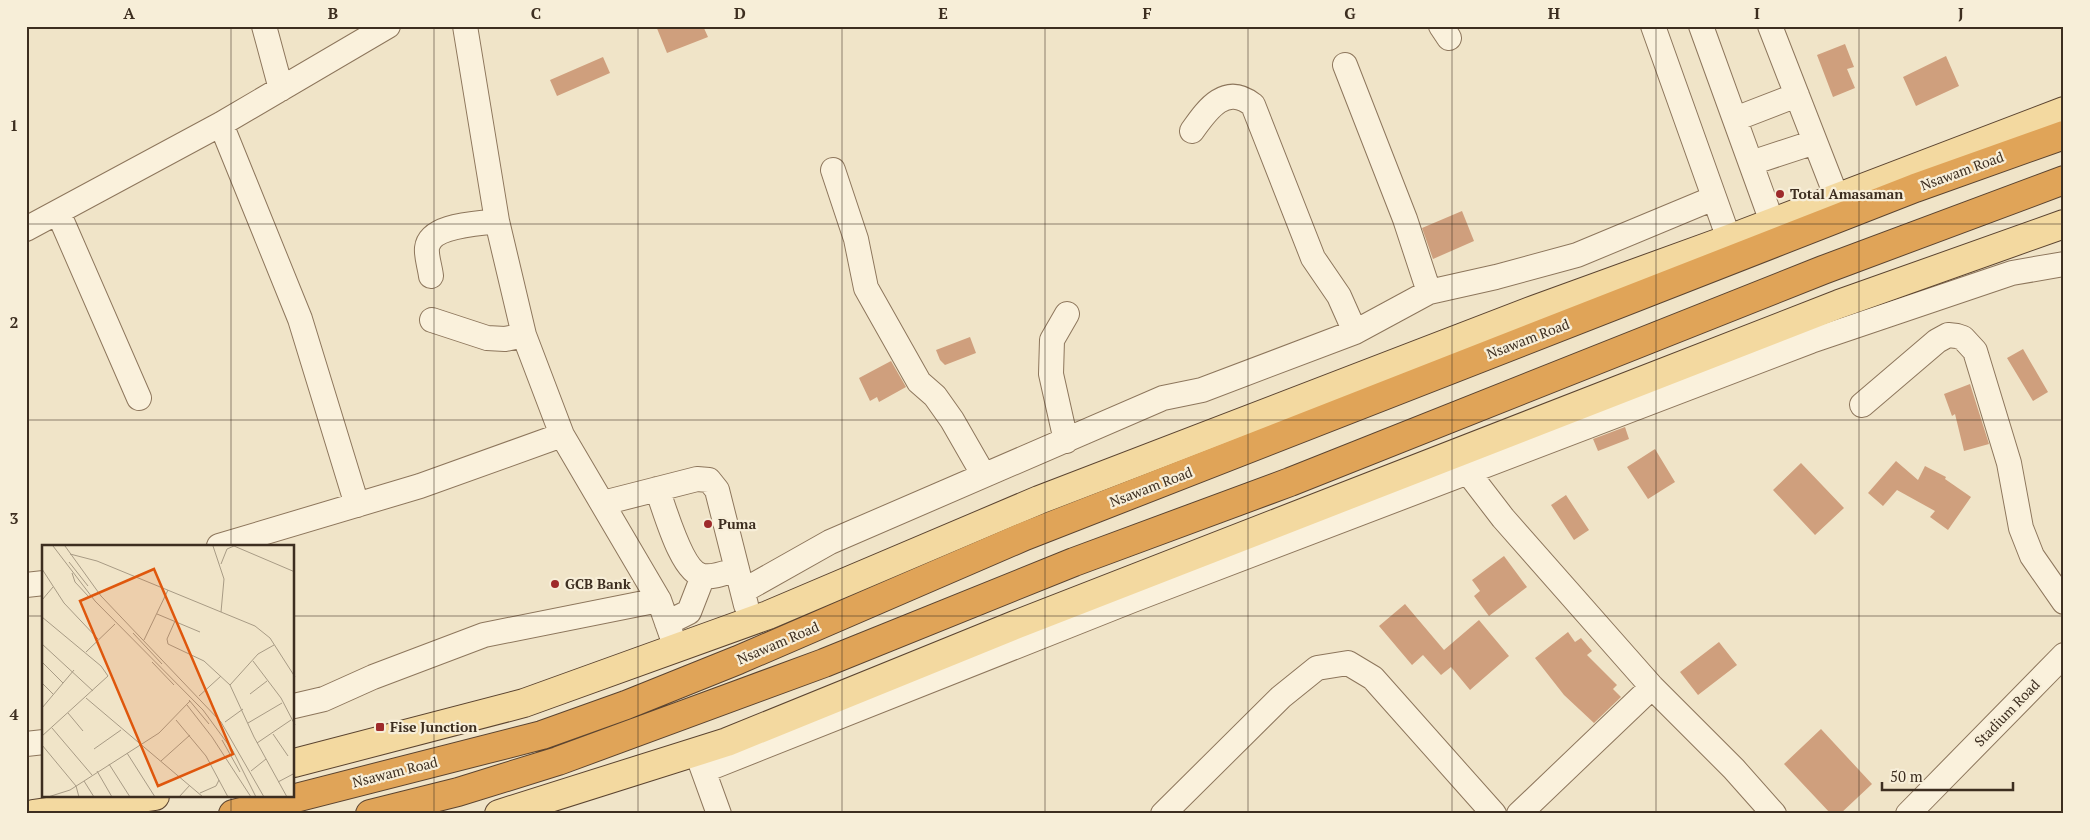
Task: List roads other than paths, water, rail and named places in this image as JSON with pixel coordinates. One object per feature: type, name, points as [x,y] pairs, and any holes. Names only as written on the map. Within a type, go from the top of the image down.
[{"type":"highway","name":"Nsawam Road","points":[[295,798],[542,735],[626,705],[738,660],[1025,536],[1915,188],[2064,136]]},
{"type":"highway","points":[[370,814],[458,792],[558,761],[824,663],[1074,562],[1290,482],[1823,270],[2064,180]]},
{"type":"highway","name":"Nsawam Road","points":[[232,814],[295,798]]},
{"type":"main road","points":[[295,763],[524,703],[672,636],[750,621],[1039,500],[2064,111]]},
{"type":"main road","points":[[499,814],[700,761],[727,742],[1016,625],[1461,464],[1839,304],[2064,224]]},
{"type":"main road","points":[[33,814],[141,798]]},
{"type":"street","points":[[264,26],[281,90]]},
{"type":"street","points":[[26,230],[281,90],[388,26]]},
{"type":"street","points":[[465,26],[497,221],[524,335],[562,435],[659,600],[672,636]]},
{"type":"street","points":[[1653,26],[1729,239]]},
{"type":"street","points":[[1702,26],[1772,222]]},
{"type":"street","points":[[1770,26],[1837,198]]},
{"type":"street","points":[[1345,65],[1405,219],[1429,292]]},
{"type":"street","points":[[1735,119],[1797,95]]},
{"type":"street","points":[[1192,131],[1212,104],[1223,99],[1246,100],[1253,105],[1313,258],[1339,296],[1355,332]]},
{"type":"street","points":[[220,124],[300,319],[357,505]]},
{"type":"street","points":[[1751,163],[1815,142]]},
{"type":"street","points":[[833,170],[856,239],[866,288],[918,382],[935,396],[952,420],[983,474]]},
{"type":"street","points":[[657,489],[685,562],[695,572],[703,576],[719,575],[740,580],[1163,398],[1202,390],[1355,332],[1429,292],[1577,256],[1714,198]]},
{"type":"street","points":[[58,212],[139,398]]},
{"type":"street","points":[[431,276],[427,249],[429,241],[436,234],[450,228],[497,221]]},
{"type":"street","points":[[1774,814],[1734,769],[1652,687],[1503,518],[1461,464],[1811,341],[2012,273],[2064,264]]},
{"type":"street","points":[[1066,314],[1052,340],[1051,374],[1066,441]]},
{"type":"street","points":[[432,320],[487,338],[505,339],[524,335]]},
{"type":"street","points":[[1862,405],[1937,341],[1948,335],[1963,338],[1975,351],[1985,378],[2009,463],[2020,528],[2032,556],[2064,602]]},
{"type":"street","points":[[222,545],[420,486],[562,435]]},
{"type":"street","points":[[603,503],[696,479],[709,480],[717,490],[750,621]]},
{"type":"street","points":[[672,636],[689,612],[703,576]]},
{"type":"street","points":[[26,585],[42,583]]},
{"type":"street","points":[[295,706],[324,700],[373,677],[484,635],[659,600]]},
{"type":"street","name":"Stadium Road","points":[[1908,814],[2064,655]]},
{"type":"street","points":[[1163,814],[1281,697],[1317,668],[1348,663],[1373,678],[1494,814]]},
{"type":"street","points":[[1519,814],[1652,687]]},
{"type":"street","points":[[26,744],[42,742]]},
{"type":"street","points":[[700,761],[719,814]]},
{"type":"place","name":"Total Amasaman","points":[[1780,194]]},
{"type":"place","name":"Puma","points":[[708,524]]},
{"type":"place","name":"GCB Bank","points":[[555,584]]},
{"type":"place","name":"Fise Junction","points":[[380,727]]}]
